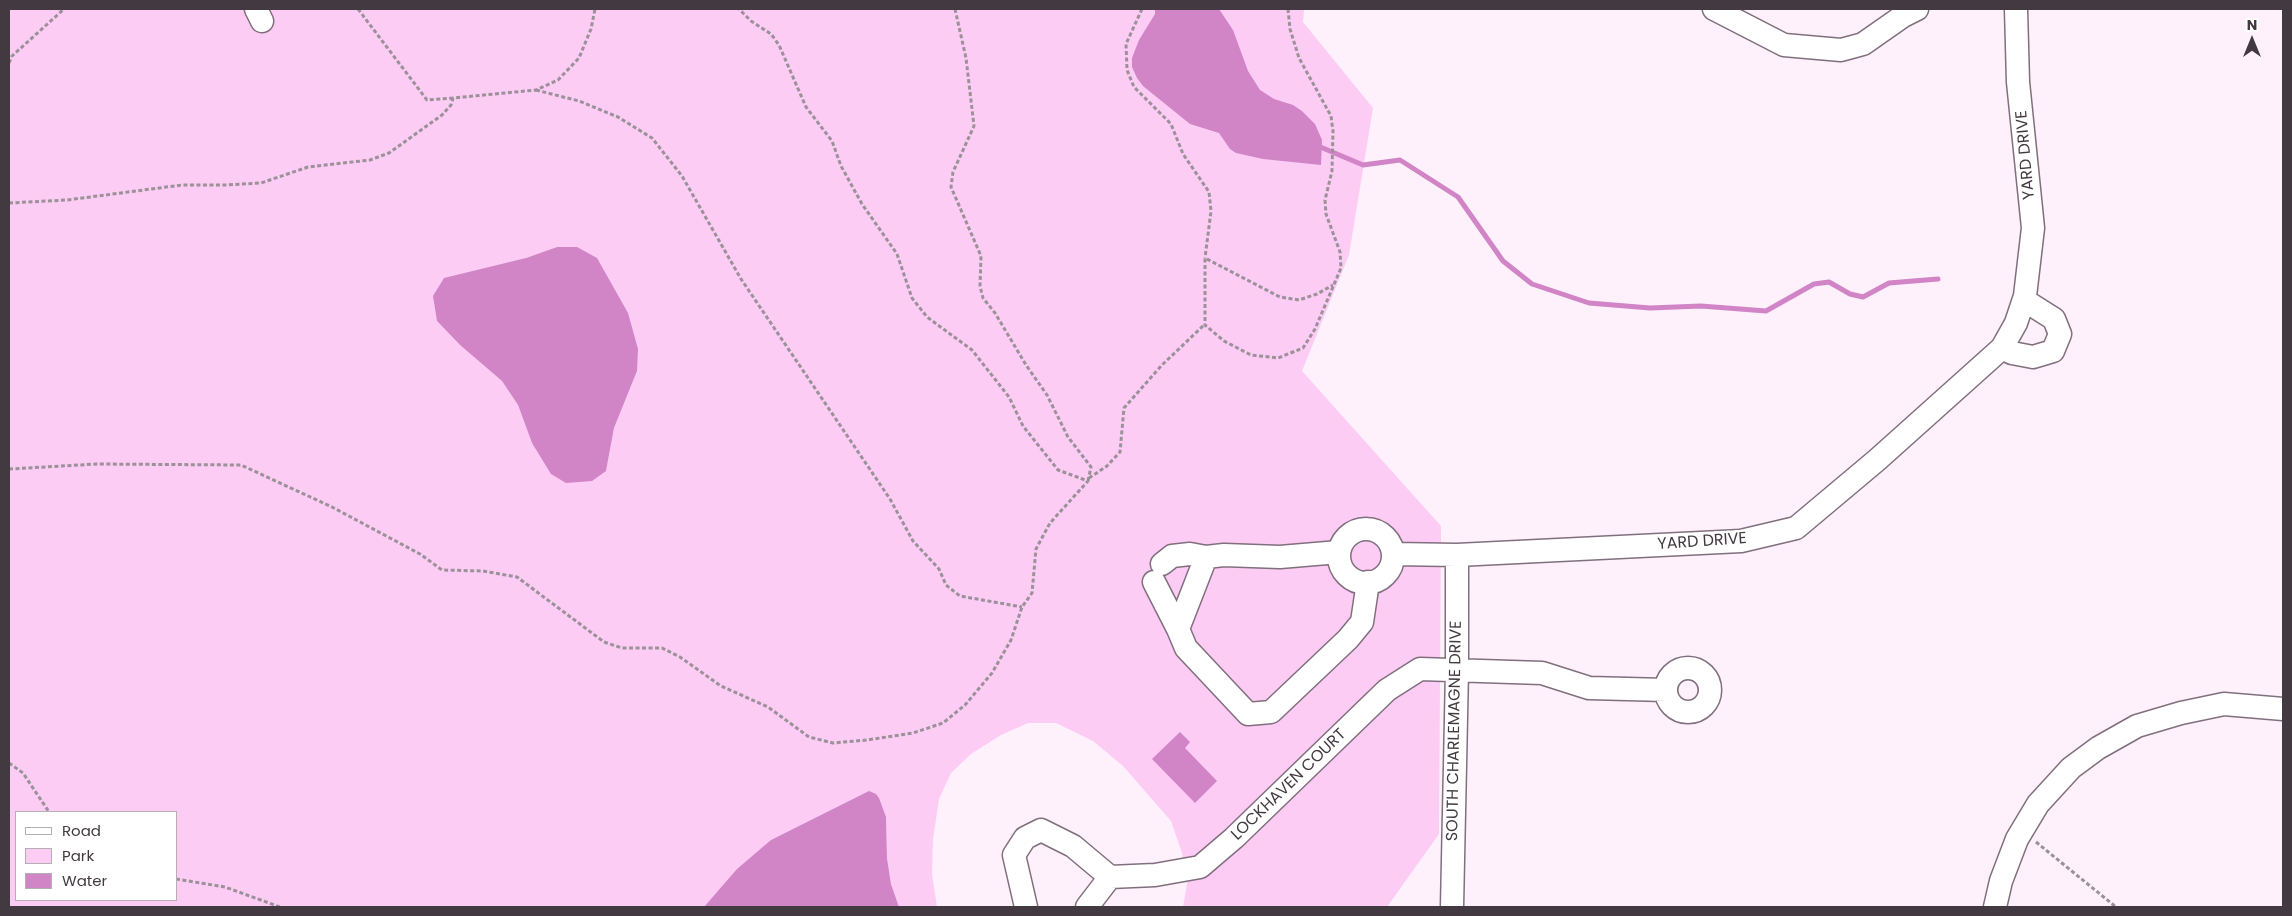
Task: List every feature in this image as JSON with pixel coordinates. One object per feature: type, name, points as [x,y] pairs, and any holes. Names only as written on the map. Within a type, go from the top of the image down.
[{"type":"street","points":[[1714,9],[1784,45],[1841,50],[1863,44],[1903,16],[1917,9]]},
{"type":"street","name":"YARD DRIVE","points":[[1393,554],[1457,555],[1741,541],[1796,528],[1877,460],[2002,348],[2016,323],[2024,300],[2032,228],[2018,82],[2016,9]]},
{"type":"street","points":[[2002,348],[2012,353],[2032,357],[2053,351],[2060,334],[2054,319],[2024,300]]},
{"type":"street","points":[[1372,529],[1386,538],[1393,554],[1388,571],[1382,578],[1368,582],[1356,581],[1348,576],[1342,569],[1339,552],[1346,536],[1354,531],[1372,529]]},
{"type":"street","points":[[1339,552],[1280,557],[1224,555],[1206,557],[1190,554],[1172,556],[1158,573],[1186,648],[1248,714],[1270,712],[1348,639],[1362,622],[1368,582]]},
{"type":"street","name":"SOUTH CHARLEMAGNE DRIVE","points":[[1452,907],[1457,670],[1457,555]]},
{"type":"street","points":[[1178,629],[1206,557]]},
{"type":"street","name":"LOCKHAVEN COURT","points":[[1110,877],[1155,875],[1200,867],[1234,838],[1387,690],[1420,669],[1542,673],[1575,684],[1604,690],[1666,690]]},
{"type":"street","points":[[1996,907],[2001,881],[2021,832],[2038,804],[2071,768],[2098,748],[2137,726],[2181,713],[2224,704],[2283,709]]},
{"type":"street","points":[[1026,907],[1014,855],[1025,838],[1041,830],[1073,846],[1110,877],[1087,907]]},
{"type":"path","points":[[9,63],[12,56],[64,9]]},
{"type":"path","points":[[358,9],[427,100],[536,90],[558,80],[580,58],[592,29],[595,9]]},
{"type":"path","points":[[739,9],[751,21],[771,34],[780,45],[806,107],[832,141],[841,166],[862,204],[897,254],[912,298],[927,316],[972,350],[1010,397],[1023,426],[1058,470],[1088,480]]},
{"type":"path","points":[[955,9],[966,58],[974,126],[953,172],[951,187],[981,256],[980,286],[983,298],[995,313],[1026,365],[1047,394],[1068,437],[1091,467],[1088,480]]},
{"type":"path","points":[[9,469],[97,464],[241,465],[332,507],[420,554],[442,570],[482,571],[517,577],[604,642],[622,648],[662,648],[680,657],[721,686],[768,707],[810,737],[833,743],[912,733],[943,723],[965,705],[992,673],[1011,640],[1022,607],[1032,593],[1036,549],[1050,523],[1088,480],[1107,466],[1120,452],[1124,408],[1162,365],[1205,325],[1205,258],[1211,211],[1209,192],[1183,154],[1171,124],[1134,87],[1126,70],[1126,44],[1142,9]]},
{"type":"path","points":[[1205,325],[1224,341],[1251,355],[1278,358],[1303,348],[1314,329],[1341,268],[1340,252],[1326,214],[1326,200],[1332,171],[1333,131],[1331,116],[1299,58],[1290,29],[1288,9]]},
{"type":"path","points":[[536,90],[579,101],[618,117],[652,138],[682,176],[741,279],[890,499],[913,541],[939,569],[946,585],[960,596],[1022,607]]},
{"type":"path","points":[[9,203],[67,200],[182,185],[261,183],[308,167],[370,160],[389,153],[442,115],[453,98]]},
{"type":"path","points":[[1205,258],[1280,297],[1299,300],[1317,294],[1333,285]]},
{"type":"path","points":[[9,763],[22,773],[48,811]]},
{"type":"path","points":[[2021,832],[2043,847],[2116,907]]},
{"type":"path","points":[[178,879],[225,887],[280,907]]},
{"type":"green space","points":[[9,9],[1304,9],[1303,22],[1373,108],[1349,255],[1302,371],[1441,526],[1439,834],[1387,907],[1183,907],[1187,884],[1182,853],[1171,821],[1123,766],[1093,741],[1056,723],[1028,723],[1001,735],[971,754],[951,773],[939,799],[933,839],[932,874],[937,907],[899,907],[891,884],[887,858],[886,817],[797,828],[771,840],[704,907],[9,907]],"holes":[[[557,247],[637,371],[614,428],[606,471],[532,443],[518,405],[502,381],[460,345],[437,321],[526,258]]]},
{"type":"water","points":[[1155,9],[1219,9],[1233,30],[1248,71],[1260,90],[1274,99],[1293,105],[1315,124],[1322,140],[1321,165],[1263,159],[1236,153],[1230,149],[1219,133],[1190,124],[1143,86],[1132,67],[1132,58],[1139,40],[1155,14]]},
{"type":"water","points":[[557,247],[577,247],[597,258],[628,313],[638,349],[637,371],[614,428],[606,471],[592,481],[566,483],[551,474],[532,443],[518,405],[502,381],[460,345],[437,321],[433,296],[444,278],[526,258]]},
{"type":"water","points":[[1180,732],[1190,742],[1185,748],[1217,781],[1195,803],[1152,759]]},
{"type":"water","points":[[869,791],[876,794],[879,798],[886,817],[887,858],[891,884],[899,907],[704,907],[737,869],[771,840]]},
{"type":"waterway","points":[[1318,146],[1363,165],[1400,160],[1458,197],[1503,261],[1532,284],[1589,303],[1650,308],[1701,306],[1766,311],[1814,284],[1829,282],[1850,294],[1863,297],[1889,283],[1938,279]]}]
